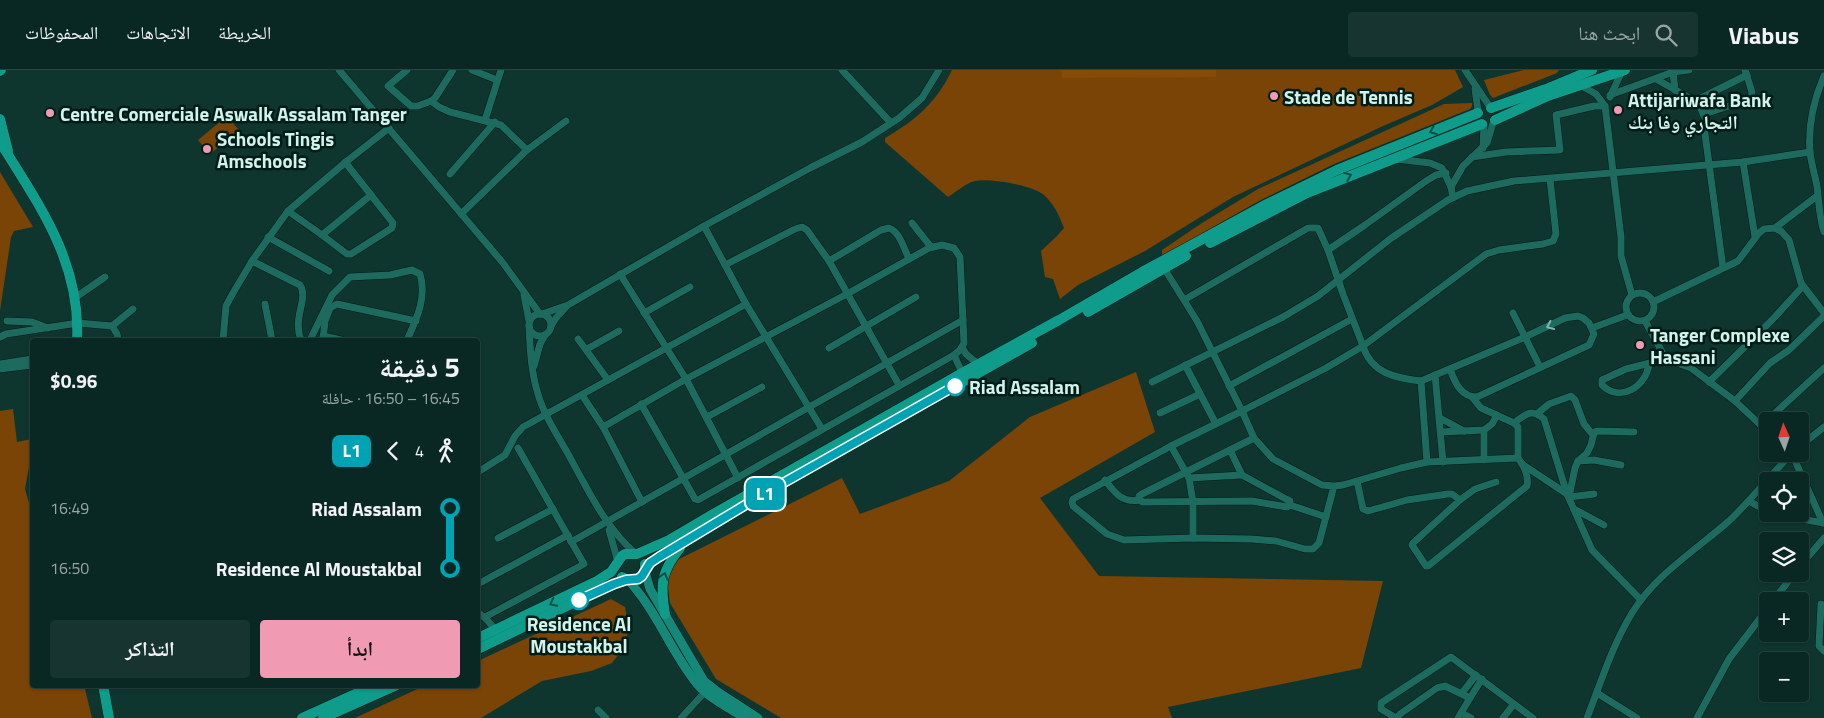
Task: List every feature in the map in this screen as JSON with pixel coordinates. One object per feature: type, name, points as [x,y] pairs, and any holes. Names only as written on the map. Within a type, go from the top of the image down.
[{"type":"highway","points":[[480,648],[499,634],[611,572],[625,554],[636,553],[670,540],[708,517],[1162,266],[1267,204],[1337,170],[1478,112],[1484,107],[1491,107],[1546,90],[1592,70]]},
{"type":"highway","points":[[480,638],[499,634],[602,589],[627,580],[638,579],[650,563],[964,377],[978,364],[1162,266],[1193,252],[1306,193],[1392,158],[1488,123],[1548,96],[1624,70]]},
{"type":"highway","points":[[1488,123],[1496,115],[1491,107]]},
{"type":"highway","points":[[1478,112],[1479,120],[1488,123]]},
{"type":"highway","points":[[0,119],[9,156]]},
{"type":"highway","points":[[0,142],[58,240],[69,270],[76,298],[77,338]]},
{"type":"highway","points":[[665,614],[662,581],[670,561],[684,543]]},
{"type":"highway","points":[[636,553],[643,558],[645,571]]},
{"type":"highway","points":[[618,563],[619,573],[627,580]]},
{"type":"highway","points":[[104,688],[109,718]]},
{"type":"highway","points":[[302,718],[368,688]]},
{"type":"highway","points":[[322,718],[390,688]]},
{"type":"main road","points":[[645,571],[650,589],[704,681],[758,718]]},
{"type":"main road","points":[[627,580],[645,602],[691,674],[705,692],[745,718]]},
{"type":"street","points":[[350,70],[341,73],[503,263],[541,314],[548,317],[551,326]]},
{"type":"street","points":[[407,70],[388,86],[411,106],[418,106],[435,98],[452,70]]},
{"type":"street","points":[[472,70],[497,80]]},
{"type":"street","points":[[485,120],[501,70]]},
{"type":"street","points":[[842,70],[891,123]]},
{"type":"street","points":[[529,324],[534,316],[568,305],[704,226],[862,142],[891,123],[922,98],[939,70]]},
{"type":"street","points":[[1465,70],[1473,84],[1491,107]]},
{"type":"street","points":[[1605,106],[1624,70]]},
{"type":"street","points":[[1610,95],[1676,71],[1689,70]]},
{"type":"street","points":[[1675,90],[1676,71]]},
{"type":"street","points":[[1695,101],[1746,72],[1752,92],[1751,99],[1704,114]]},
{"type":"street","points":[[1824,76],[1816,97],[1811,121],[1810,152],[1820,188],[1817,196],[1824,232]]},
{"type":"street","points":[[1656,79],[1695,101],[1704,114],[1705,134],[1724,268]]},
{"type":"street","points":[[1473,84],[1478,101],[1478,112]]},
{"type":"street","points":[[1580,85],[1596,94],[1605,106],[1621,238],[1620,256],[1632,295]]},
{"type":"street","points":[[431,101],[450,112],[495,122],[508,129],[528,150]]},
{"type":"street","points":[[1472,158],[1506,152],[1560,150],[1556,115],[1594,106],[1605,106]]},
{"type":"street","points":[[461,214],[528,150],[566,121]]},
{"type":"street","points":[[450,174],[495,122]]},
{"type":"street","points":[[1451,187],[1460,170],[1489,140],[1488,123]]},
{"type":"street","points":[[223,338],[226,306],[252,261],[288,211],[345,162],[389,128]]},
{"type":"street","points":[[1152,382],[1283,317],[1339,281],[1390,239],[1453,198],[1480,188],[1514,181],[1743,162],[1810,152]]},
{"type":"street","points":[[1392,158],[1436,164],[1446,173],[1453,198]]},
{"type":"street","points":[[288,211],[349,255],[392,228],[393,223],[345,162]]},
{"type":"street","points":[[1743,162],[1755,237]]},
{"type":"street","points":[[1328,250],[1366,225],[1426,180],[1446,173]]},
{"type":"street","points":[[1334,486],[1319,543],[1313,548],[1268,541],[1193,538],[1124,540],[1107,534],[1073,506],[1072,502],[1105,480],[1326,368],[1363,346],[1486,254],[1553,241],[1556,234],[1550,179]]},
{"type":"street","points":[[322,235],[371,195]]},
{"type":"street","points":[[1775,228],[1817,196]]},
{"type":"street","points":[[912,223],[931,247]]},
{"type":"street","points":[[704,226],[746,304],[822,430]]},
{"type":"street","points":[[725,264],[802,227],[807,230],[828,260],[899,385]]},
{"type":"street","points":[[828,260],[880,230],[889,228],[897,234],[909,259]]},
{"type":"street","points":[[1184,300],[1308,228],[1318,228],[1369,359],[1375,367],[1396,376],[1420,381],[1565,318],[1574,316],[1584,318],[1592,328],[1594,334],[1590,345],[1483,394],[1472,397]]},
{"type":"street","points":[[1653,302],[1738,261],[1755,237],[1764,229],[1775,228],[1781,231],[1789,240],[1797,273],[1803,286],[1824,315],[1789,350],[1770,363],[1735,401]]},
{"type":"street","points":[[268,237],[329,272]]},
{"type":"street","points":[[603,427],[686,379],[848,294],[931,247],[939,245],[952,246],[960,255],[963,320],[962,347],[978,364]]},
{"type":"street","points":[[252,261],[302,287],[304,294],[297,322],[301,338]]},
{"type":"street","points":[[1162,266],[1213,351],[1254,438],[1273,460],[1322,485],[1334,486],[1428,462],[1520,461],[1568,495],[1594,494]]},
{"type":"street","points":[[311,338],[332,296],[350,277],[390,275],[412,270],[418,272],[422,278],[423,295],[416,321],[408,338]]},
{"type":"street","points":[[620,274],[708,417],[725,455],[738,478]]},
{"type":"street","points":[[76,298],[105,277]]},
{"type":"street","points":[[644,313],[690,286]]},
{"type":"street","points":[[1710,382],[1803,286]]},
{"type":"street","points":[[522,290],[527,305],[530,349],[538,394],[546,415],[606,522],[615,547],[618,563]]},
{"type":"street","points":[[1642,293],[1653,302],[1654,310],[1652,315],[1645,321],[1637,322],[1627,315],[1626,302],[1632,295],[1642,293]]},
{"type":"street","points":[[829,348],[916,297]]},
{"type":"street","points":[[265,304],[272,338]]},
{"type":"street","points":[[323,338],[325,321],[330,308],[337,304],[416,321]]},
{"type":"street","points":[[480,471],[506,455],[515,436],[523,427],[746,304]]},
{"type":"street","points":[[534,369],[540,344],[556,318],[568,305]]},
{"type":"street","points":[[0,337],[6,334],[78,323],[112,326],[133,309]]},
{"type":"street","points":[[1513,313],[1540,367]]},
{"type":"street","points":[[1592,328],[1627,315]]},
{"type":"street","points":[[1229,386],[1352,319]]},
{"type":"street","points":[[480,583],[606,522],[963,320]]},
{"type":"street","points":[[7,321],[32,322],[48,328]]},
{"type":"street","points":[[1645,321],[1666,359]]},
{"type":"street","points":[[529,324],[532,332],[545,335]]},
{"type":"street","points":[[112,326],[118,338]]},
{"type":"street","points":[[587,349],[619,331]]},
{"type":"street","points":[[578,339],[608,380]]},
{"type":"street","points":[[641,404],[682,479],[695,499],[698,500],[954,355],[962,347]]},
{"type":"street","points":[[954,355],[964,377]]},
{"type":"street","points":[[0,364],[30,359]]},
{"type":"street","points":[[1649,364],[1643,382],[1635,388],[1617,392],[1602,385],[1602,380],[1626,369],[1666,359],[1691,368],[1735,401],[1759,424]]},
{"type":"street","points":[[0,369],[30,365]]},
{"type":"street","points":[[1185,366],[1216,424]]},
{"type":"street","points":[[1776,412],[1824,368]]},
{"type":"street","points":[[1450,369],[1453,378],[1463,393],[1472,397],[1481,408],[1514,423],[1518,428],[1520,461],[1528,478],[1527,486],[1430,565],[1426,566],[1412,543],[1475,489],[1496,482]]},
{"type":"street","points":[[1435,375],[1443,462]]},
{"type":"street","points":[[1420,381],[1428,462]]},
{"type":"street","points":[[708,417],[762,387]]},
{"type":"street","points":[[1160,413],[1200,394]]},
{"type":"street","points":[[582,395],[603,427],[642,502]]},
{"type":"street","points":[[1538,413],[1549,404],[1571,396],[1575,400],[1584,424],[1593,435]]},
{"type":"street","points":[[1514,423],[1531,412],[1538,413],[1544,419],[1568,495],[1592,550],[1641,600]]},
{"type":"street","points":[[1441,432],[1484,430],[1492,424],[1497,415]]},
{"type":"street","points":[[1440,418],[1465,431]]},
{"type":"street","points":[[1809,439],[1824,427]]},
{"type":"street","points":[[1484,430],[1484,460]]},
{"type":"street","points":[[1568,495],[1578,461],[1587,453],[1593,435],[1597,431],[1634,432]]},
{"type":"street","points":[[1139,500],[1139,496],[1142,494],[1187,475],[1254,438]]},
{"type":"street","points":[[1171,446],[1187,475],[1193,502],[1193,538]]},
{"type":"street","points":[[485,617],[584,564],[518,448]]},
{"type":"street","points":[[1230,450],[1242,475]]},
{"type":"street","points":[[1578,461],[1594,460],[1621,465]]},
{"type":"street","points":[[1588,718],[1607,661],[1619,635],[1641,600],[1667,572],[1712,536],[1749,501],[1785,462]]},
{"type":"street","points":[[1796,462],[1823,523]]},
{"type":"street","points":[[1187,475],[1242,475],[1290,501],[1290,505]]},
{"type":"street","points":[[1105,480],[1123,499],[1130,502],[1139,500],[1143,502],[1252,501],[1290,505],[1326,517]]},
{"type":"street","points":[[1357,481],[1363,509],[1368,511],[1406,500],[1448,494],[1452,494],[1460,500]]},
{"type":"street","points":[[1749,501],[1759,507]]},
{"type":"street","points":[[1574,509],[1604,525]]},
{"type":"street","points":[[498,538],[553,510]]},
{"type":"street","points":[[1809,520],[1823,523]]},
{"type":"street","points":[[606,522],[623,542],[636,553]]},
{"type":"street","points":[[1809,556],[1824,538]]},
{"type":"street","points":[[1780,592],[1788,582]]},
{"type":"street","points":[[1821,604],[1819,646],[1824,650]]},
{"type":"street","points":[[480,613],[499,634]]},
{"type":"street","points":[[1696,718],[1729,659],[1759,620]]},
{"type":"street","points":[[1470,698],[1445,686],[1437,688],[1397,718],[1381,710],[1381,703],[1448,658],[1453,658],[1533,718]]},
{"type":"street","points":[[1462,693],[1479,677]]},
{"type":"street","points":[[1471,718],[1459,715],[1470,698],[1479,677]]},
{"type":"street","points":[[681,718],[705,692]]},
{"type":"street","points":[[1597,693],[1638,718]]},
{"type":"street","points":[[1503,718],[1514,704]]},
{"type":"street","points":[[598,710],[606,718]]},
{"type":"shaded area","points":[[952,70],[1455,70],[1463,87],[1432,105],[1383,126],[1233,197],[1145,251],[1078,285],[1060,299],[1053,279],[1045,277],[1041,251],[1064,228],[1056,210],[1044,195],[1021,185],[982,180],[968,184],[948,197],[885,142],[885,138],[924,110],[946,82]]},
{"type":"shaded area","points":[[1061,70],[1216,70],[1216,77],[1062,78]]},
{"type":"shaded area","points":[[1524,70],[1559,70],[1557,73],[1493,98],[1490,95],[1484,80]]},
{"type":"shaded area","points":[[1472,103],[1470,109],[1334,164],[1257,202],[1162,256],[1162,250],[1258,189],[1444,104]]},
{"type":"shaded area","points":[[227,116],[239,130],[210,154],[198,140]]},
{"type":"shaded area","points":[[0,172],[33,227],[14,231],[11,237],[0,311]]},
{"type":"shaded area","points":[[1136,372],[1155,432],[1040,498],[1099,576],[1383,581],[1361,668],[1168,707],[1172,718],[781,718],[716,679],[670,603],[665,566],[842,478],[860,514],[949,481],[1030,417]]},
{"type":"shaded area","points":[[13,409],[17,442],[30,439],[30,461],[25,489],[30,506],[30,688],[85,688],[92,718],[0,718],[0,411]]},
{"type":"shaded area","points":[[611,599],[625,607],[628,625],[626,645],[612,663],[591,671],[542,681],[481,718],[355,718],[420,688],[480,688],[480,660]]},
{"type":"bus line","name":"L1","points":[[579,600],[614,584],[638,579],[650,563],[659,557],[762,495],[955,386]]},
{"type":"place","name":"Stade de Tennis","points":[[1274,96]]},
{"type":"place","name":"Attijariwafa Bank التجاري وفا بنك","points":[[1618,110]]},
{"type":"place","name":"Centre Comerciale Aswalk Assalam Tanger","points":[[50,113]]},
{"type":"place","name":"Schools Tingis Amschools","points":[[207,149]]},
{"type":"place","name":"Tanger Complexe Hassani","points":[[1640,345]]},
{"type":"place","name":"Riad Assalam","points":[[955,386]]},
{"type":"place","name":"Residence Al Moustakbal","points":[[579,600]]}]
